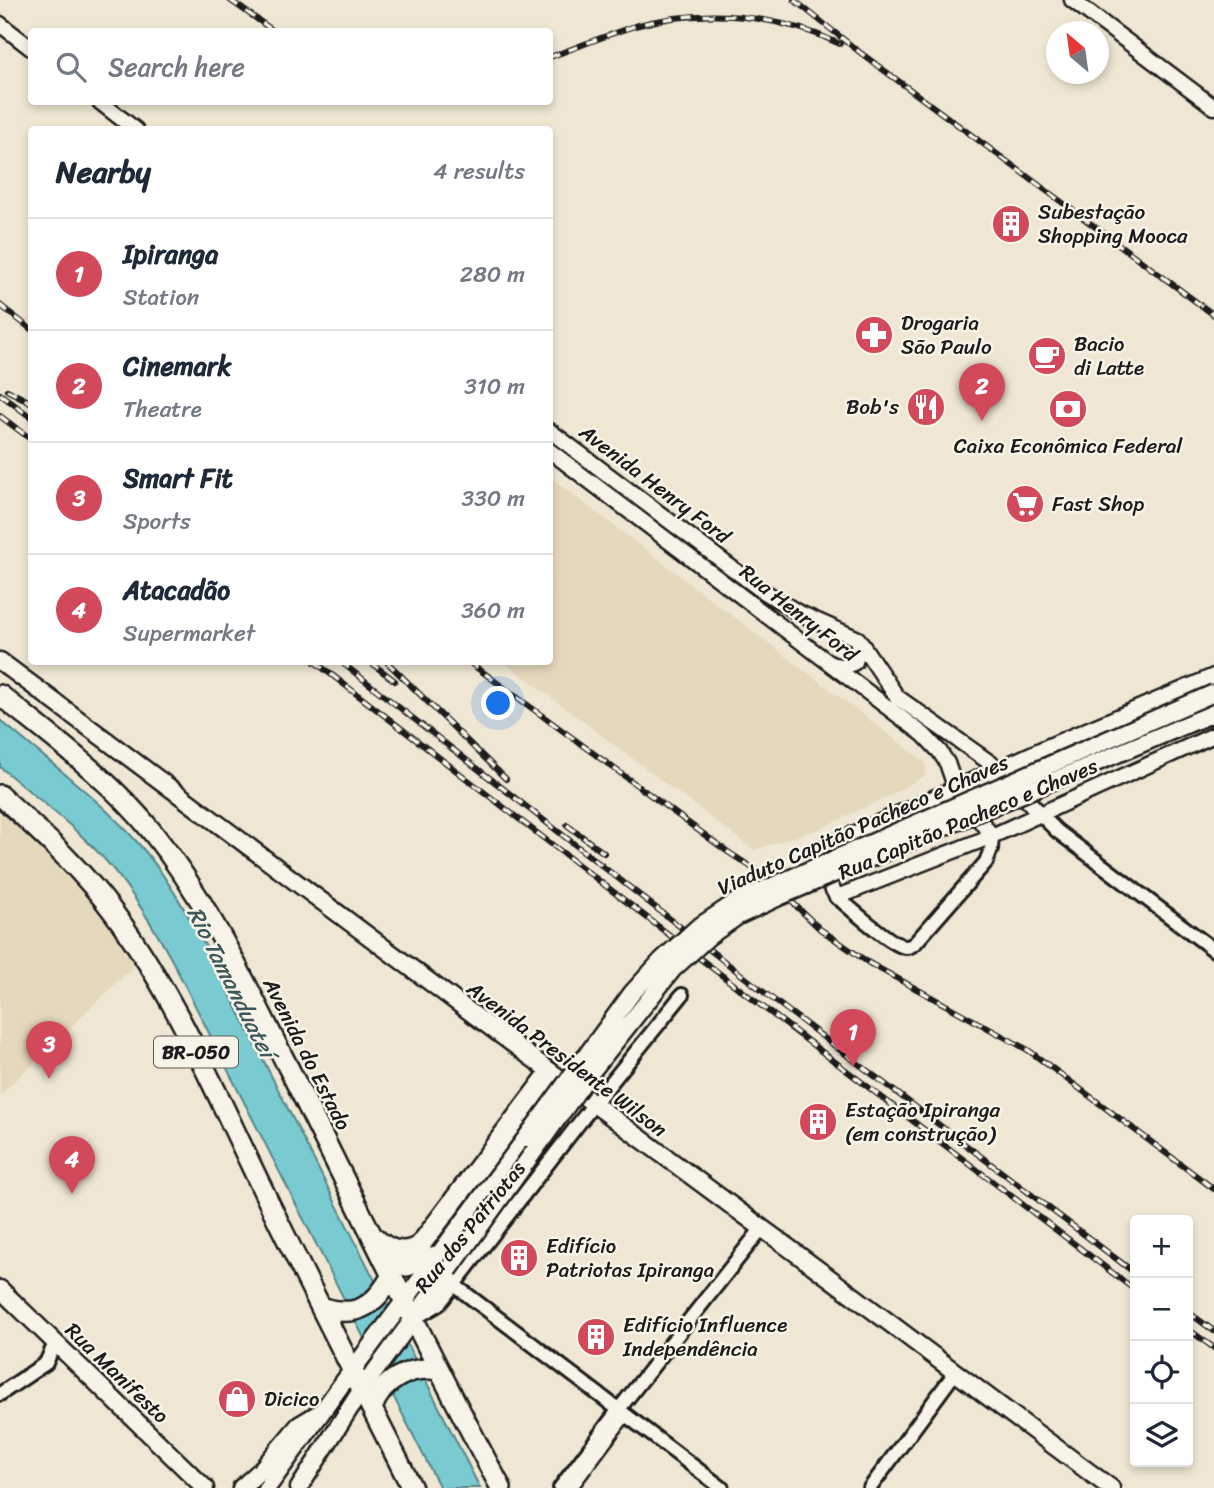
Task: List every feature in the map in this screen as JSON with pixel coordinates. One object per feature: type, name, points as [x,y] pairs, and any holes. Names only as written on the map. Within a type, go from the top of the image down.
[{"type":"highway","name":"Avenida do Estado","points":[[0,695],[111,787],[152,831],[183,872],[216,926],[501,1488]]},
{"type":"highway","name":"BR-050","points":[[0,795],[65,857],[129,933],[202,1063],[412,1488]]},
{"type":"highway","points":[[374,1237],[385,1246],[400,1251],[410,1250],[421,1244],[550,1073]]},
{"type":"highway","points":[[321,1307],[339,1312],[361,1309],[379,1296],[391,1271],[407,1266],[446,1270]]},
{"type":"highway","points":[[372,1408],[382,1389],[400,1376],[419,1368],[439,1370]]},
{"type":"main road","name":"Avenida Presidente Wilson","points":[[0,662],[762,1228],[954,1374],[1111,1488]]},
{"type":"main road","name":"Viaduto Capitão Pacheco e Chaves","points":[[446,1270],[632,993],[662,960],[697,928],[736,902],[768,886],[1214,693]]},
{"type":"main road","name":"Viaduto Capitão Pacheco e Chaves","points":[[410,1309],[446,1270],[588,1076],[673,969],[708,937],[738,916],[780,896],[1214,713]]},
{"type":"main road","name":"Rua Manifesto","points":[[0,1289],[205,1488]]},
{"type":"main road","name":"Rua dos Patriotas","points":[[267,1488],[352,1369],[410,1309]]},
{"type":"main road","name":"Rua dos Patriotas","points":[[299,1488],[410,1309]]},
{"type":"main road","points":[[241,1488],[261,1470],[299,1425],[324,1410]]},
{"type":"street","points":[[1072,0],[1214,107]]},
{"type":"street","points":[[0,24],[28,46]]},
{"type":"street","points":[[104,105],[131,126]]},
{"type":"street","name":"Avenida Henry Ford","points":[[553,433],[757,587],[797,612],[858,639]]},
{"type":"street","name":"Rua Henry Ford","points":[[553,453],[934,744],[947,763],[956,789],[992,836]]},
{"type":"street","points":[[834,666],[845,667],[855,662],[858,639]]},
{"type":"street","points":[[858,639],[902,701],[999,769],[1057,831],[1214,950]]},
{"type":"street","name":"Rua Capitão Pacheco e Chaves","points":[[1214,676],[815,852],[815,859],[837,897],[992,836],[1214,735]]},
{"type":"street","points":[[837,897],[890,939],[901,946],[910,946],[986,862],[992,836]]},
{"type":"street","name":"Rua dos Patriotas","points":[[446,1270],[593,1105],[682,995]]},
{"type":"street","points":[[560,1488],[622,1413],[762,1228]]},
{"type":"street","points":[[446,1270],[622,1413],[722,1488]]},
{"type":"street","points":[[0,1394],[46,1363],[55,1343]]},
{"type":"street","points":[[870,1488],[954,1374]]},
{"type":"street","points":[[572,1488],[622,1413]]},
{"type":"shaded area","points":[[553,479],[925,762],[926,775],[889,796],[822,828],[754,850],[508,665],[553,665]]},
{"type":"shaded area","points":[[0,806],[70,876],[119,935],[136,964],[0,1095]]},
{"type":"water","name":"Rio Tamanduateí","points":[[0,720],[107,811],[149,856],[175,894],[206,947],[480,1488],[440,1488],[160,939],[130,891],[87,841],[0,767]]},
{"type":"railway","points":[[230,0],[269,28]]},
{"type":"railway","points":[[794,0],[862,54],[1214,315]]},
{"type":"railway","points":[[553,56],[635,26],[660,20],[713,15],[765,20],[791,26],[840,44]]},
{"type":"railway","points":[[0,305],[28,327]]},
{"type":"railway","points":[[7,390],[28,401]]},
{"type":"railway","points":[[0,394],[28,415]]},
{"type":"railway","points":[[0,416],[28,437]]},
{"type":"railway","points":[[319,665],[1130,1286]]},
{"type":"railway","points":[[345,665],[774,1000],[1130,1269]]},
{"type":"railway","points":[[374,665],[395,681]]},
{"type":"railway","points":[[390,665],[506,779]]},
{"type":"railway","points":[[473,665],[728,852],[765,876],[820,929],[869,963],[1028,1050],[1214,1189]]},
{"type":"railway","points":[[567,825],[604,853]]},
{"type":"railway","points":[[1193,1316],[1214,1331]]},
{"type":"railway","points":[[1193,1333],[1214,1348]]},
{"type":"place","name":"Subestação Shopping Mooca","points":[[1011,224]]},
{"type":"place","name":"Drogaria São Paulo","points":[[874,335]]},
{"type":"place","name":"Bacio di Latte","points":[[1047,356]]},
{"type":"place","name":"Bob's","points":[[926,407]]},
{"type":"place","name":"Caixa Econômica Federal","points":[[1068,409]]},
{"type":"place","name":"Cinemark","points":[[982,421]]},
{"type":"place","name":"Fast Shop","points":[[1025,504]]},
{"type":"place","name":"Ipiranga","points":[[853,1067]]},
{"type":"place","name":"Smart Fit","points":[[49,1079]]},
{"type":"place","name":"Estação Ipiranga (em construção)","points":[[818,1122]]},
{"type":"place","name":"Atacadão","points":[[72,1194]]},
{"type":"place","name":"Edifício Patriotas Ipiranga","points":[[519,1258]]},
{"type":"place","name":"Edifício Influence Independência","points":[[596,1337]]},
{"type":"place","name":"Dicico","points":[[237,1399]]}]
